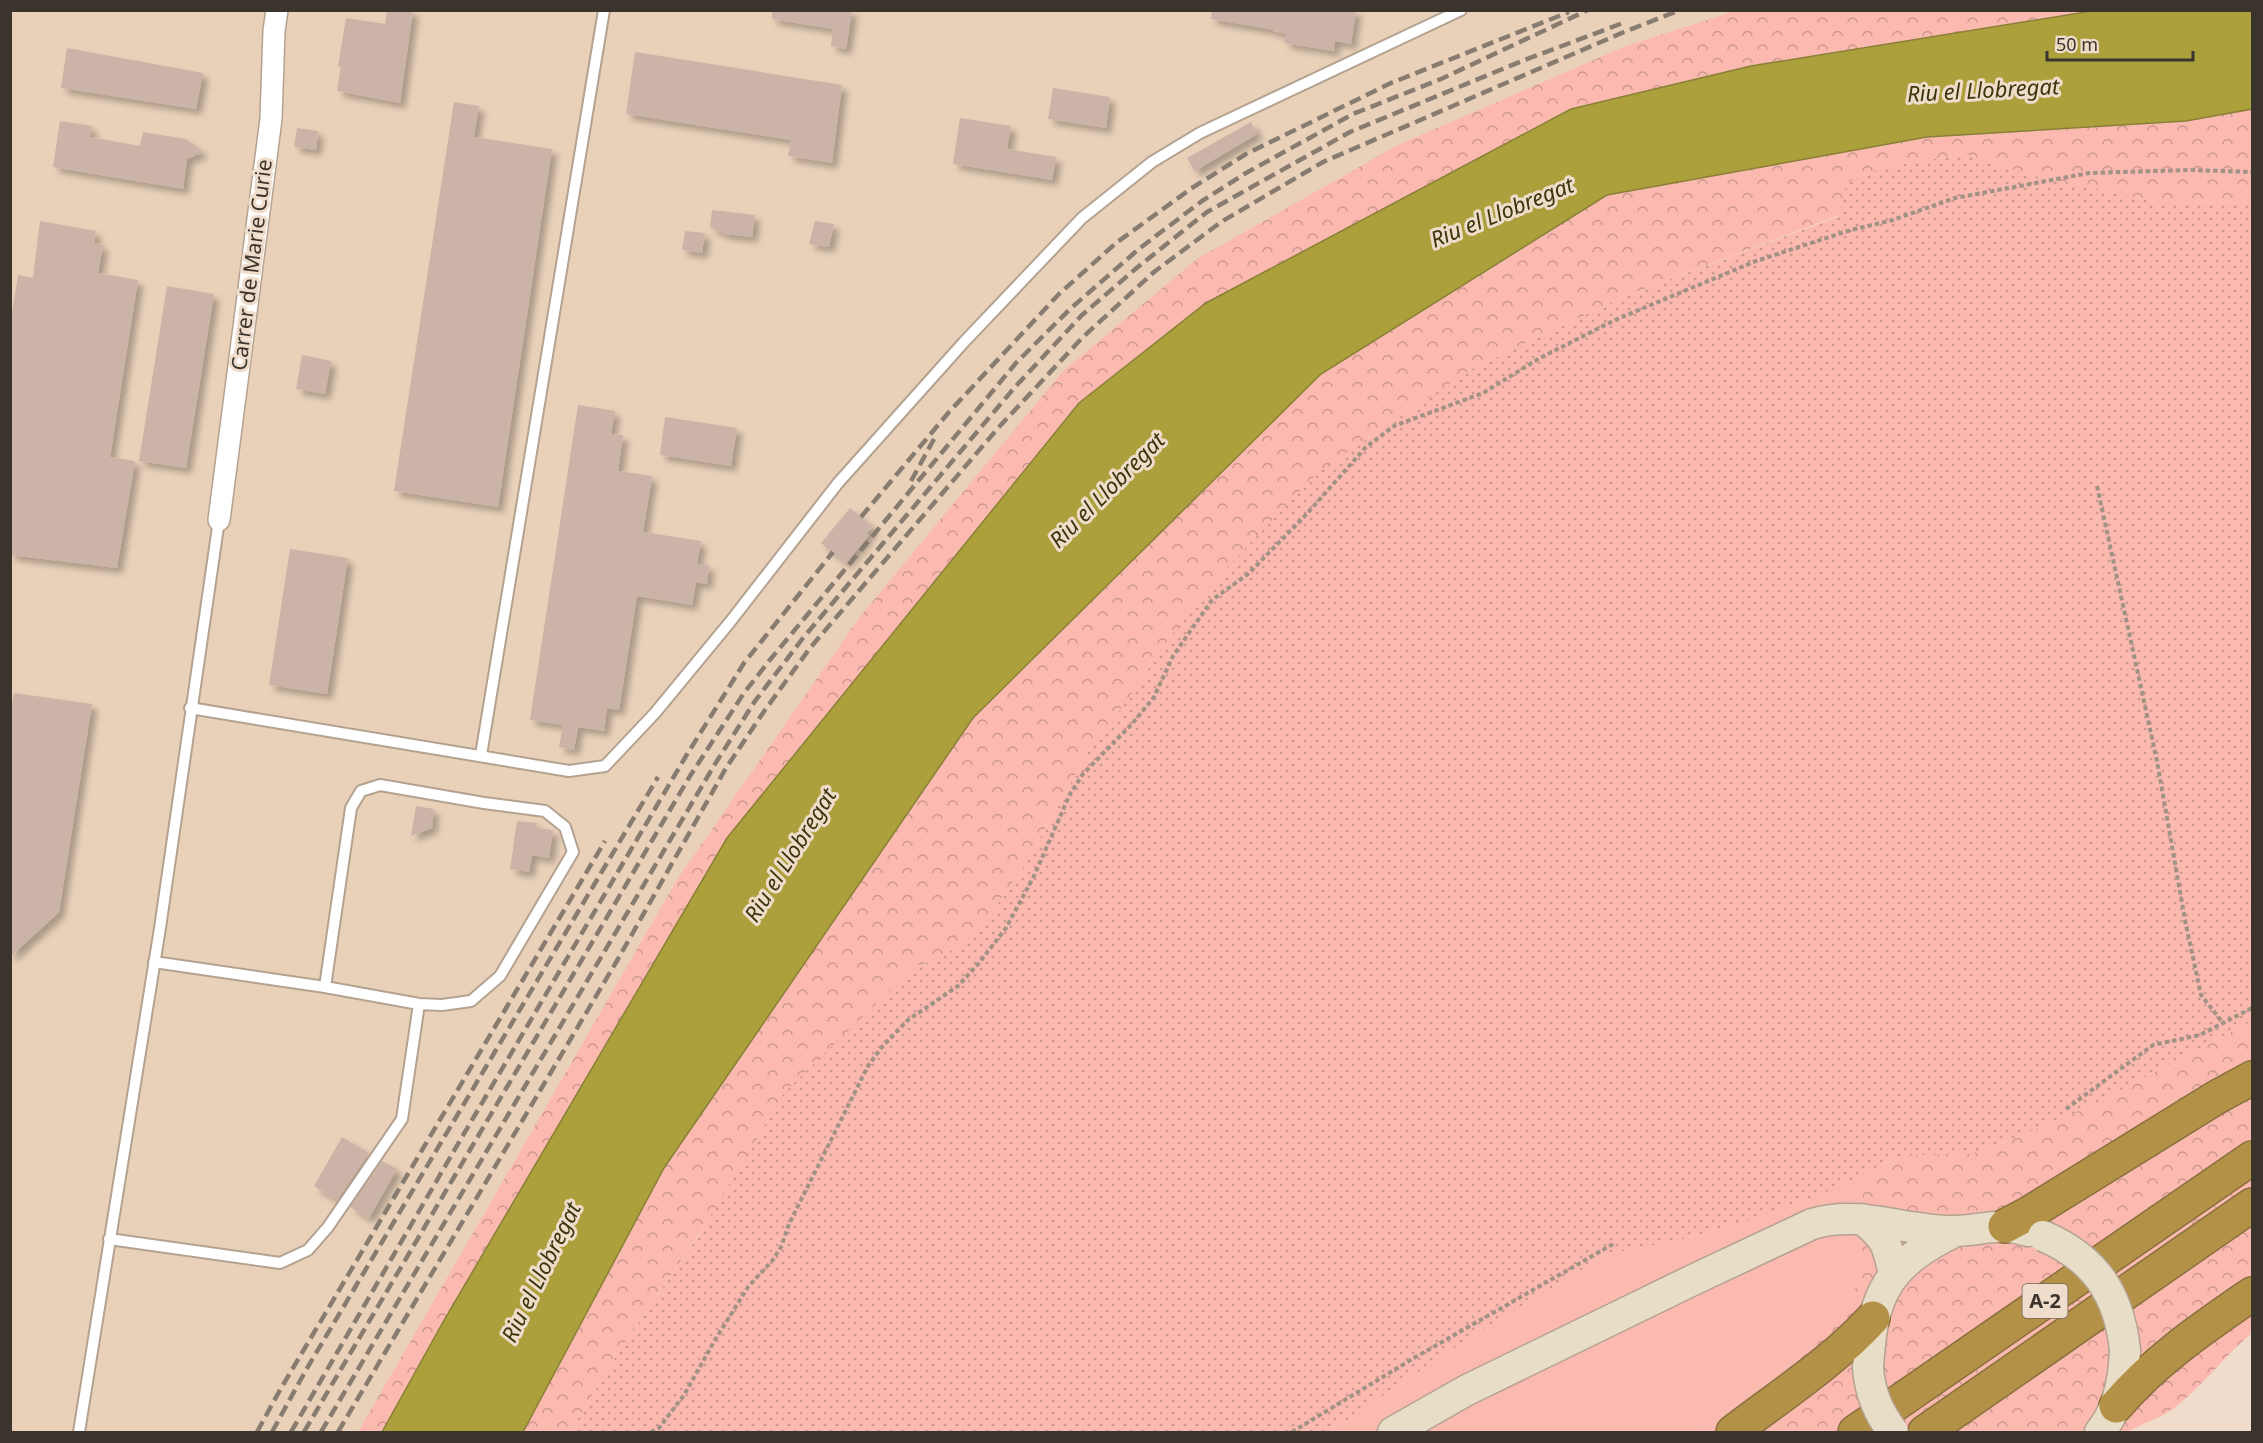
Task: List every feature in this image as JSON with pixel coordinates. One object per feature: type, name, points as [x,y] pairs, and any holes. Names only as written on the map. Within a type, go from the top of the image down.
[{"type":"highway","points":[[2005,1226],[2253,1077]]},
{"type":"highway","name":"A-2","points":[[1855,1432],[2253,1158]]},
{"type":"highway","name":"A-2","points":[[1925,1432],[2253,1205]]},
{"type":"highway","points":[[2108,1419],[2141,1377],[2172,1350],[2253,1294]]},
{"type":"highway","points":[[1733,1432],[1824,1362],[1857,1335],[1873,1318]]},
{"type":"main road","points":[[1393,1432],[1467,1390],[1790,1233],[1832,1219],[1862,1219],[1956,1231]]},
{"type":"main road","points":[[1862,1219],[1877,1230],[1883,1239],[1894,1275]]},
{"type":"main road","points":[[1893,1432],[1880,1414],[1873,1397],[1868,1368],[1873,1318],[1882,1295],[1894,1275],[1911,1257],[1928,1245],[1956,1231],[1985,1226],[2015,1227],[2060,1243],[2078,1256],[2105,1284],[2119,1316],[2125,1350],[2122,1385],[2108,1419]]},
{"type":"street","name":"Carrer de Marie Curie","points":[[219,519],[271,119],[274,31],[277,10]]},
{"type":"lane","points":[[482,755],[604,10]]},
{"type":"lane","points":[[190,708],[569,771],[605,766],[655,713],[730,622],[838,483],[964,342],[1082,218],[1152,162],[1200,133],[1461,10]]},
{"type":"lane","points":[[79,1432],[154,962],[219,519]]},
{"type":"lane","points":[[154,962],[325,987],[419,1004],[442,1005],[471,1001],[500,976],[573,852],[565,827],[545,811],[380,785],[361,791],[351,808],[325,987]]},
{"type":"lane","points":[[109,1239],[280,1263],[308,1250],[328,1227],[402,1119],[419,1004]]},
{"type":"path","points":[[651,1432],[659,1428],[684,1395],[748,1287],[782,1247],[789,1224],[868,1066],[882,1047],[908,1020],[958,986],[1006,928],[1034,876],[1070,794],[1083,774],[1132,724],[1154,697],[1173,656],[1212,600],[1248,574],[1305,517],[1366,447],[1394,426],[1483,393],[1540,358],[1615,320],[1756,261],[1851,230],[1893,220],[1955,198],[2089,173],[2192,170],[2253,172]]},
{"type":"path","points":[[2097,486],[2157,761],[2185,921],[2201,995],[2223,1023]]},
{"type":"path","points":[[2066,1109],[2153,1045],[2200,1035],[2253,1008]]},
{"type":"path","points":[[1292,1432],[1425,1352],[1615,1243]]},
{"type":"shaded area","points":[[10,11],[1739,11],[1626,46],[859,618],[678,878],[358,1432],[11,1432]]},
{"type":"green space","points":[[1735,11],[2098,11],[1751,66],[1571,109],[1206,303],[1079,403],[727,838],[443,1322],[382,1432],[358,1432],[678,878],[859,618],[1063,371],[1197,259],[1398,145],[1626,46]]},
{"type":"green space","points":[[2252,109],[2252,203],[2157,202],[2026,174],[1965,154],[1886,167],[1848,182],[1837,216],[1623,297],[1470,370],[1108,728],[1090,749],[1028,860],[976,935],[936,960],[914,967],[712,1215],[620,1350],[570,1432],[523,1432],[664,1168],[973,718],[1321,374],[1607,195],[1927,137],[2186,121]]},
{"type":"green space","points":[[1965,154],[2026,174],[2157,202],[2252,203],[2252,1021],[2088,1107],[1982,1151],[1969,1154],[1914,1155],[1890,1161],[1816,1197],[1742,1223],[1676,1241],[1608,1254],[1466,1340],[1329,1432],[570,1432],[620,1350],[703,1229],[784,1093],[914,967],[936,960],[976,935],[1028,860],[1090,749],[1108,728],[1193,604],[1318,472],[1470,370],[1623,297],[1837,217],[1847,182],[1886,167]]},
{"type":"green space","points":[[2252,1021],[2252,1333],[2174,1408],[2128,1432],[1699,1432],[1802,1354],[1862,1279],[1860,1205],[1869,1170],[1909,1156],[1982,1151],[2088,1107]]},
{"type":"green space","points":[[1869,1170],[1860,1205],[1862,1279],[1802,1354],[1699,1432],[1329,1432],[1466,1340],[1608,1254],[1676,1241],[1742,1223],[1816,1197]]},
{"type":"water","name":"Riu el Llobregat","points":[[2098,10],[2252,11],[2252,109],[2186,121],[1927,137],[1607,195],[1321,374],[973,718],[664,1168],[523,1432],[382,1432],[443,1322],[727,838],[1079,403],[1206,303],[1571,109],[1751,66]]},
{"type":"building","points":[[387,10],[413,10],[400,103],[337,91],[341,67],[338,66],[346,18],[385,24]]},
{"type":"building","points":[[772,10],[852,10],[846,49],[831,46],[833,29],[772,19]]},
{"type":"building","points":[[1212,10],[1356,10],[1351,44],[1335,41],[1334,51],[1284,43],[1286,34],[1274,30],[1211,19]]},
{"type":"building","points":[[67,48],[203,73],[196,109],[61,88]]},
{"type":"building","points":[[635,52],[842,85],[832,163],[788,156],[791,140],[626,114]]},
{"type":"building","points":[[1053,88],[1110,97],[1106,128],[1048,119]]},
{"type":"building","points":[[454,102],[479,106],[474,137],[552,149],[498,507],[394,491]]},
{"type":"building","points":[[960,118],[1011,126],[1007,149],[1056,157],[1052,180],[953,164]]},
{"type":"building","points":[[60,121],[92,126],[90,137],[140,146],[143,132],[186,139],[203,152],[187,159],[183,189],[53,167]]},
{"type":"building","points":[[1251,122],[1257,134],[1195,171],[1187,158]]},
{"type":"building","points":[[297,128],[318,131],[316,150],[294,147]]},
{"type":"building","points":[[712,210],[755,215],[752,237],[725,234],[710,227]]},
{"type":"building","points":[[40,221],[96,231],[94,243],[103,245],[98,273],[138,280],[110,457],[135,461],[117,568],[10,555],[10,324],[18,275],[33,278]]},
{"type":"building","points":[[815,221],[834,224],[829,247],[809,244]]},
{"type":"building","points":[[685,231],[705,233],[702,253],[682,250]]},
{"type":"building","points":[[167,286],[214,294],[186,468],[139,461]]},
{"type":"building","points":[[302,355],[331,361],[325,394],[296,389]]},
{"type":"building","points":[[578,405],[615,411],[611,434],[623,435],[618,471],[652,476],[643,532],[701,541],[697,564],[709,565],[707,584],[696,582],[692,605],[637,596],[619,710],[607,708],[604,731],[578,727],[574,750],[559,747],[563,725],[530,720]]},
{"type":"building","points":[[665,417],[737,428],[731,466],[660,455]]},
{"type":"building","points":[[850,508],[873,527],[846,563],[821,543]]},
{"type":"building","points":[[290,549],[348,558],[327,694],[269,685]]},
{"type":"building","points":[[14,693],[92,704],[59,912],[10,957],[10,716]]},
{"type":"building","points":[[416,806],[434,809],[432,828],[411,836]]},
{"type":"building","points":[[517,821],[537,823],[536,828],[553,830],[549,858],[532,855],[529,872],[510,869]]},
{"type":"building","points":[[342,1137],[369,1153],[337,1200],[314,1186]]},
{"type":"building","points":[[382,1161],[397,1169],[369,1218],[350,1207]]},
{"type":"railway","points":[[304,1432],[690,776],[744,693],[1016,363],[1070,309],[1140,248],[1202,201],[1246,173],[1353,114],[1441,79],[1588,10]]},
{"type":"railway","points":[[338,1432],[618,959],[726,768],[765,710],[810,648],[999,427],[1083,337],[1154,272],[1221,222],[1323,162],[1680,10]]},
{"type":"railway","points":[[861,517],[949,412],[1059,294],[1116,243],[1192,188],[1246,154],[1391,83],[1569,12]]},
{"type":"railway","points":[[321,1432],[715,764],[755,701],[803,638],[1015,387],[1082,315],[1207,212],[1350,132],[1522,61],[1623,23]]},
{"type":"railway","points":[[911,481],[934,439]]},
{"type":"railway","points":[[291,1432],[686,756],[744,663],[833,552]]},
{"type":"railway","points":[[272,1432],[306,1370],[658,777]]},
{"type":"railway","points":[[257,1432],[605,841]]}]
